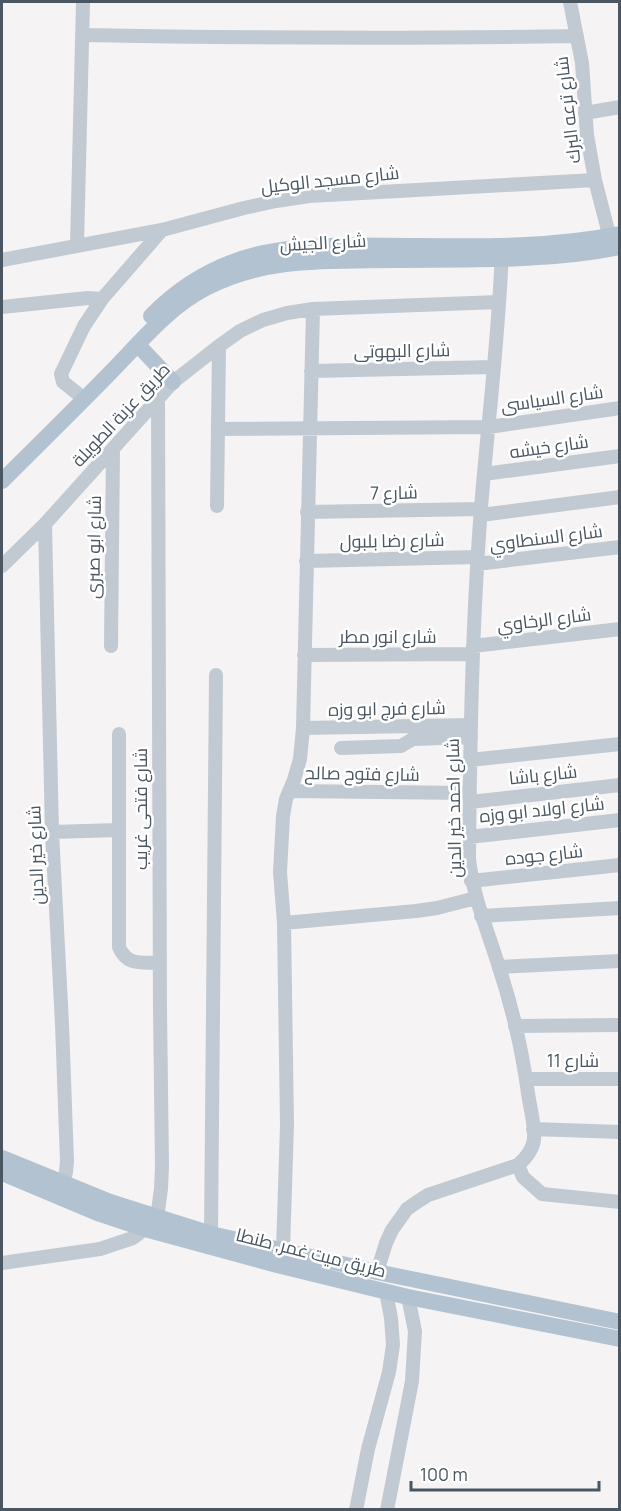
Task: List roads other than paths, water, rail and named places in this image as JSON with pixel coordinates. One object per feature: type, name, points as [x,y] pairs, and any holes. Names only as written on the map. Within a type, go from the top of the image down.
[{"type":"main road","name":"شارع الجيش","points":[[2,465],[154,313],[185,286],[220,274],[260,253],[304,247],[502,253],[556,243],[615,241]]},
{"type":"main road","name":"شارع الجيش","points":[[2,481],[161,321],[206,288],[220,274]]},
{"type":"main road","points":[[138,345],[173,382]]},
{"type":"main road","name":"طريق ميت غمر, طنطا","points":[[2,1158],[110,1202],[151,1223],[277,1265],[397,1294],[620,1339]]},
{"type":"main road","name":"طريق ميت غمر, طنطا","points":[[2,1173],[100,1214],[211,1234],[399,1277],[620,1322]]},
{"type":"main road","points":[[397,1294],[399,1277]]},
{"type":"street","points":[[77,245],[82,2]]},
{"type":"street","name":"شارع ترعه البرك","points":[[570,2],[582,63],[587,135],[595,180],[615,241]]},
{"type":"street","points":[[82,35],[337,39],[578,36]]},
{"type":"street","points":[[585,113],[620,107]]},
{"type":"street","name":"شارع مسجد الوكيل","points":[[2,260],[162,230],[244,208],[309,196],[595,180]]},
{"type":"street","points":[[76,393],[63,382],[61,374],[84,326],[102,299],[162,230]]},
{"type":"street","name":"شارع احمد خير الدين","points":[[502,253],[481,512],[473,650],[469,859],[471,881],[499,967],[526,1078],[534,1139],[526,1158],[518,1165]]},
{"type":"street","points":[[2,307],[88,298],[102,299]]},
{"type":"street","name":"طريق عزبة الطويلة","points":[[2,566],[45,524],[173,382],[240,331],[263,320],[313,309],[499,302]]},
{"type":"street","points":[[283,1250],[287,1125],[284,923],[280,872],[283,816],[286,799],[300,759],[303,728],[313,309]]},
{"type":"street","points":[[217,506],[219,346]]},
{"type":"street","name":"شارع البهوتى","points":[[311,371],[494,367]]},
{"type":"street","name":"شارع فتحى غريب","points":[[151,1223],[161,1189],[162,1166],[159,963],[158,399]]},
{"type":"street","name":"شارع السياسى","points":[[218,429],[489,427],[620,408]]},
{"type":"street","name":"شارع ابو صبرى","points":[[111,646],[113,448]]},
{"type":"street","name":"شارع خيشه","points":[[484,474],[620,456]]},
{"type":"street","name":"شارع 7","points":[[307,512],[481,512],[620,497]]},
{"type":"street","name":"شارع خير الدين","points":[[45,524],[52,832],[67,1161],[63,1184]]},
{"type":"street","name":"شارع السنطاوي","points":[[478,561],[620,547]]},
{"type":"street","name":"شارع رضا بلبول","points":[[306,561],[478,561]]},
{"type":"street","name":"شارع الرخاوي","points":[[473,650],[620,629]]},
{"type":"street","name":"شارع انور مطر","points":[[304,655],[473,650]]},
{"type":"street","points":[[211,1234],[216,675]]},
{"type":"street","name":"شارع فرج ابو وزه","points":[[303,728],[471,731]]},
{"type":"street","points":[[341,748],[400,746],[412,739],[471,731]]},
{"type":"street","points":[[119,734],[119,947],[129,960],[159,963]]},
{"type":"street","points":[[470,760],[620,744]]},
{"type":"street","name":"شارع باشا","points":[[470,797],[620,785]]},
{"type":"street","name":"شارع فتوح صالح","points":[[290,791],[470,797]]},
{"type":"street","name":"شارع اولاد ابو وزه","points":[[469,837],[620,820]]},
{"type":"street","points":[[52,832],[118,830]]},
{"type":"street","name":"شارع جوده","points":[[471,881],[620,865]]},
{"type":"street","points":[[284,923],[416,911],[476,898]]},
{"type":"street","points":[[481,916],[620,908]]},
{"type":"street","points":[[499,967],[620,961]]},
{"type":"street","points":[[515,1026],[620,1025]]},
{"type":"street","name":"شارع 11","points":[[526,1078],[620,1079]]},
{"type":"street","points":[[533,1128],[620,1132]]},
{"type":"street","points":[[377,1272],[392,1230],[407,1209],[428,1195],[518,1165],[523,1177],[542,1194],[620,1202]]},
{"type":"street","points":[[2,1263],[100,1249],[133,1238],[151,1223]]},
{"type":"street","points":[[356,1509],[368,1449],[389,1371],[393,1345],[391,1318],[397,1294]]},
{"type":"street","points":[[387,1509],[412,1381],[415,1331],[397,1294]]}]
